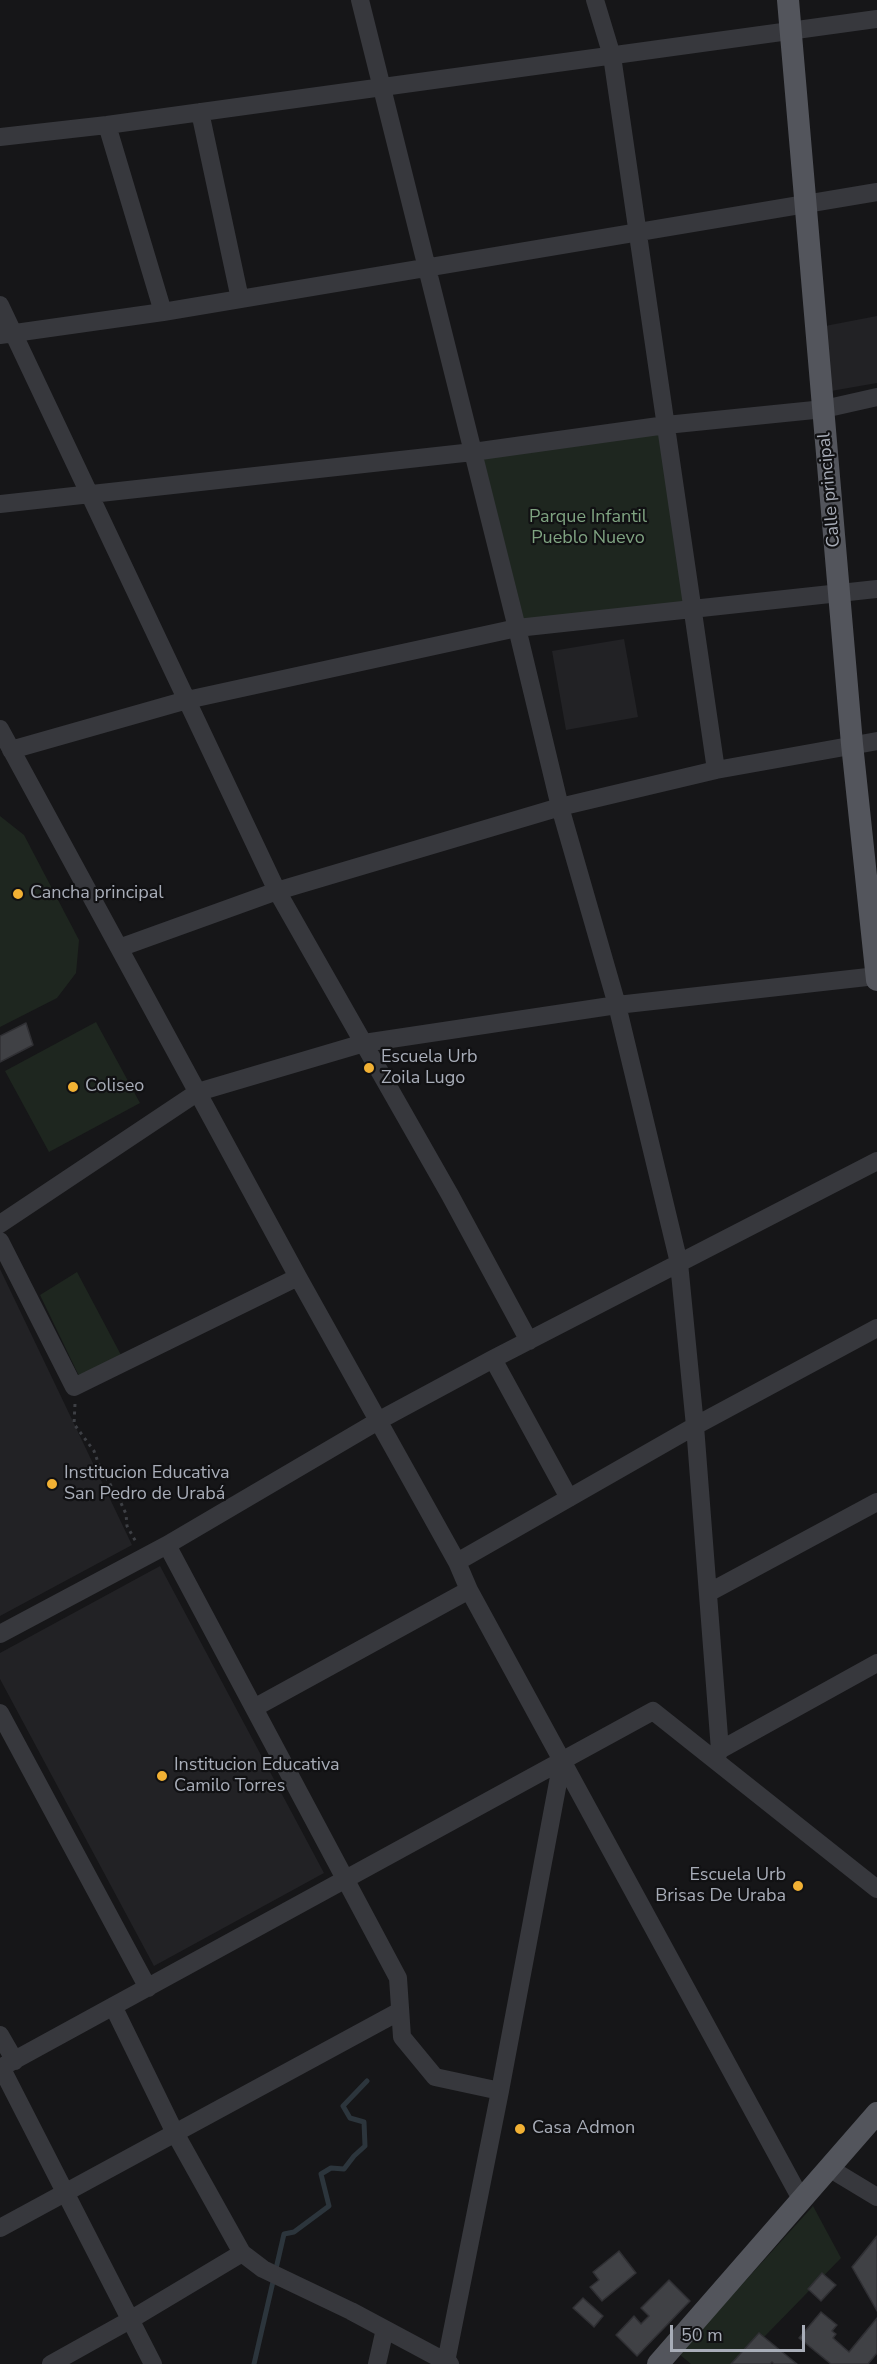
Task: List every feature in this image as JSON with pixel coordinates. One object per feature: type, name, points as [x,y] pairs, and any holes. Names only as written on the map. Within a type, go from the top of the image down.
[{"type":"main road","name":"Calle principal","points":[[788,0],[852,744],[877,978]]},
{"type":"main road","points":[[657,2364],[877,2113]]},
{"type":"street","points":[[360,0],[518,628],[560,807],[616,1005],[679,1263],[708,1593],[717,1755]]},
{"type":"street","points":[[595,0],[612,56],[716,770]]},
{"type":"street","points":[[0,137],[106,125],[877,19]]},
{"type":"street","points":[[200,112],[240,299]]},
{"type":"street","points":[[106,125],[163,312]]},
{"type":"street","points":[[6,334],[163,312],[877,192]]},
{"type":"street","points":[[0,305],[6,334],[90,495],[277,891],[450,1195],[528,1341]]},
{"type":"street","points":[[0,504],[473,452],[666,425],[824,409],[877,397]]},
{"type":"street","points":[[11,750],[187,700],[518,628],[877,589]]},
{"type":"street","points":[[0,729],[298,1277],[457,1562],[469,1590],[801,2199]]},
{"type":"street","points":[[119,948],[277,891],[560,807],[716,770],[877,741]]},
{"type":"street","points":[[0,1224],[198,1092],[364,1043],[616,1005],[877,978]]},
{"type":"street","points":[[0,1634],[167,1545],[378,1421],[493,1359],[877,1161]]},
{"type":"street","points":[[0,1241],[75,1387],[298,1277]]},
{"type":"street","points":[[457,1562],[695,1426],[877,1328]]},
{"type":"street","points":[[493,1359],[569,1498]]},
{"type":"street","points":[[708,1593],[877,1502]]},
{"type":"street","points":[[167,1545],[398,1978],[402,2037],[435,2077],[500,2091]]},
{"type":"street","points":[[254,1708],[469,1590]]},
{"type":"street","points":[[717,1755],[877,1663]]},
{"type":"street","points":[[5,2065],[653,1711],[717,1755],[877,1889]]},
{"type":"street","points":[[0,1713],[148,1988]]},
{"type":"street","points":[[113,2006],[175,2133],[242,2253],[263,2269],[310,2290],[448,2363],[562,1761]]},
{"type":"street","points":[[0,2228],[400,2011]]},
{"type":"street","points":[[0,2035],[5,2065],[66,2193],[153,2364]]},
{"type":"street","points":[[829,2168],[877,2197]]},
{"type":"street","points":[[51,2364],[242,2253]]},
{"type":"street","points":[[377,2364],[385,2329]]},
{"type":"path","points":[[75,1387],[74,1424],[94,1451],[99,1465],[122,1503],[127,1526],[144,1556]]},
{"type":"shaded area","points":[[877,316],[877,383],[831,391],[825,326]]},
{"type":"shaded area","points":[[624,639],[638,717],[566,730],[552,651]]},
{"type":"shaded area","name":"Institucion Educativa San Pedro de Urabá","points":[[0,1269],[132,1545],[0,1616]]},
{"type":"shaded area","name":"Institucion Educativa Camilo Torres","points":[[160,1566],[324,1873],[154,1966],[0,1679],[0,1653]]},
{"type":"green space","name":"Parque Infantil Pueblo Nuevo","points":[[666,425],[693,609],[517,628],[473,452]]},
{"type":"green space","name":"Cancha principal","points":[[0,816],[24,835],[79,940],[76,973],[57,998],[0,1027]]},
{"type":"green space","name":"Coliseo","points":[[96,1022],[140,1103],[49,1152],[5,1071]]},
{"type":"green space","points":[[77,1272],[121,1355],[80,1378],[40,1295]]},
{"type":"green space","points":[[813,2206],[841,2258],[735,2364],[691,2364],[679,2354]]},
{"type":"building","points":[[26,1023],[33,1045],[0,1062],[0,1036]]},
{"type":"building","points":[[877,2236],[877,2311],[852,2267]]},
{"type":"building","points":[[619,2251],[636,2273],[602,2301],[590,2287],[599,2280],[593,2272]]},
{"type":"building","points":[[822,2273],[836,2285],[821,2301],[808,2289]]},
{"type":"building","points":[[669,2280],[690,2301],[637,2356],[616,2335],[634,2316],[641,2324],[649,2316],[641,2308]]},
{"type":"building","points":[[583,2298],[603,2316],[594,2327],[573,2308]]},
{"type":"building","points":[[821,2312],[837,2325],[832,2331],[836,2334],[833,2338],[849,2352],[877,2318],[877,2353],[868,2364],[831,2364],[799,2338]]},
{"type":"building","points":[[759,2333],[797,2364],[774,2364],[772,2362],[770,2364],[731,2364]]},
{"type":"waterway","points":[[254,2364],[284,2234],[294,2232],[329,2206],[321,2174],[331,2168],[344,2169],[365,2146],[364,2122],[350,2118],[343,2106],[367,2081]]},
{"type":"place","name":"Cancha principal","points":[[18,894]]},
{"type":"place","name":"Escuela Urb Zoila Lugo","points":[[369,1068]]},
{"type":"place","name":"Coliseo","points":[[73,1087]]},
{"type":"place","name":"Institucion Educativa San Pedro de Urabá","points":[[52,1484]]},
{"type":"place","name":"Institucion Educativa Camilo Torres","points":[[162,1776]]},
{"type":"place","name":"Escuela Urb Brisas De Uraba","points":[[798,1886]]},
{"type":"place","name":"Casa Admon","points":[[520,2129]]}]
